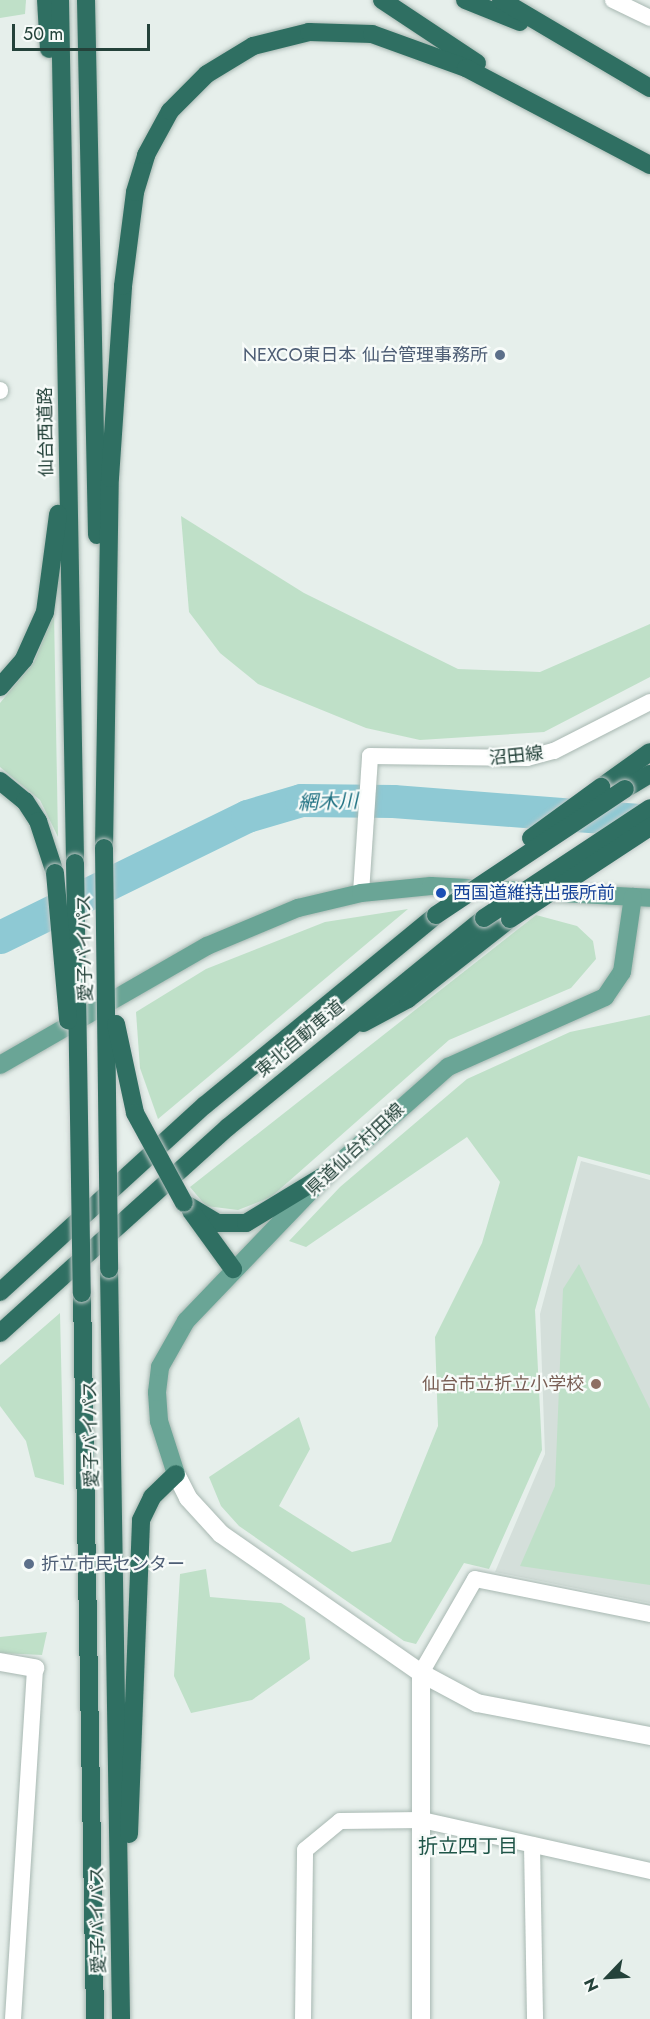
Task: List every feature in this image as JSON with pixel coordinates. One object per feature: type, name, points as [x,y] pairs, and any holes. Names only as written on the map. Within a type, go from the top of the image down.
[{"type":"highway","points":[[0,687],[36,638],[51,585],[59,502],[64,259],[46,0]]},
{"type":"highway","name":"仙台西道路","points":[[60,0],[75,863]]},
{"type":"highway","points":[[86,0],[104,848]]},
{"type":"highway","points":[[382,0],[525,97]]},
{"type":"highway","points":[[465,0],[561,38]]},
{"type":"highway","points":[[501,0],[561,38],[650,88]]},
{"type":"highway","points":[[104,848],[108,557],[119,342],[135,192],[158,132],[188,91],[229,59],[262,43],[309,32],[403,41],[525,97],[650,165]]},
{"type":"highway","points":[[436,915],[601,787],[650,752]]},
{"type":"highway","name":"東北自動車道","points":[[0,1292],[206,1105],[436,915],[650,774]]},
{"type":"highway","points":[[0,781],[25,801],[38,821],[55,873],[81,1123]]},
{"type":"highway","name":"東北自動車道","points":[[0,1333],[330,1041],[484,918],[650,808]]},
{"type":"highway","points":[[330,1041],[408,999],[510,919],[650,827]]},
{"type":"highway","name":"愛子バイパス","points":[[104,848],[121,2019]]},
{"type":"highway","name":"愛子バイパス","points":[[75,863],[95,2019]]},
{"type":"highway","points":[[105,896],[126,1088],[148,1142],[184,1203],[233,1269]]},
{"type":"highway","points":[[184,1203],[217,1223],[246,1222],[327,1174]]},
{"type":"highway","points":[[129,2019],[128,1845],[141,1520],[152,1497],[176,1474]]},
{"type":"highway","points":[[87,2019],[92,1800]]},
{"type":"main road","name":"県道仙台村田線","points":[[0,1065],[207,946],[298,908],[361,893],[492,886],[641,897],[622,972],[604,997],[448,1066],[327,1174],[233,1269],[186,1321],[160,1367],[159,1420],[176,1474]]},
{"type":"street","points":[[613,0],[650,18]]},
{"type":"street","name":"沼田線","points":[[361,893],[362,820],[370,756],[526,758],[563,747],[650,702]]},
{"type":"street","points":[[176,1474],[188,1498],[220,1534],[421,1673],[477,1703],[650,1736]]},
{"type":"street","points":[[421,2019],[421,1673],[475,1579],[650,1614]]},
{"type":"street","points":[[0,1662],[35,1668],[13,2019]]},
{"type":"street","points":[[303,2019],[305,1850],[340,1821],[422,1820],[650,1871]]},
{"type":"street","points":[[532,1845],[535,2019]]},
{"type":"shaded area","name":"仙台市立折立小学校","points":[[581,1161],[650,1180],[650,1603],[495,1572],[545,1454],[540,1314]]},
{"type":"green space","points":[[0,0],[26,0],[25,14],[0,18]]},
{"type":"green space","points":[[181,516],[304,593],[458,669],[540,672],[650,624],[650,677],[544,732],[420,740],[366,728],[258,684],[220,653],[189,612]]},
{"type":"green space","points":[[54,613],[58,837],[40,800],[0,767],[0,703],[34,662]]},
{"type":"green space","points":[[408,909],[158,1119],[140,1068],[136,1012],[206,969],[325,922]]},
{"type":"green space","points":[[536,915],[577,926],[593,941],[596,959],[571,988],[449,1040],[271,1197],[238,1210],[206,1206],[190,1187]]},
{"type":"green space","points":[[650,1015],[650,1175],[578,1156],[535,1310],[542,1450],[489,1569],[464,1563],[416,1644],[404,1641],[239,1526],[221,1506],[209,1477],[299,1417],[310,1449],[279,1506],[352,1552],[391,1542],[438,1426],[435,1337],[482,1243],[500,1182],[467,1137],[306,1247],[289,1241],[340,1187],[467,1079],[570,1032]]},
{"type":"green space","points":[[579,1264],[650,1409],[650,1585],[520,1566],[555,1486],[563,1289]]},
{"type":"green space","points":[[60,1313],[64,1485],[35,1477],[26,1441],[0,1406],[0,1365]]},
{"type":"green space","points":[[206,1569],[210,1597],[281,1603],[305,1618],[310,1659],[252,1700],[191,1713],[174,1676],[180,1574]]},
{"type":"green space","points":[[47,1632],[42,1655],[0,1653],[0,1637]]},
{"type":"waterway","name":"網木川","points":[[0,937],[247,816],[301,800],[393,801],[650,821]]},
{"type":"place","name":"NEXCO東日本 仙台管理事務所","points":[[500,355]]},
{"type":"place","name":"西国道維持出張所前","points":[[441,893]]},
{"type":"place","name":"仙台市立折立小学校","points":[[596,1384]]},
{"type":"place","name":"折立市民センター","points":[[29,1564]]},
{"type":"district","name":"折立四丁目","points":[[468,1846]]}]
